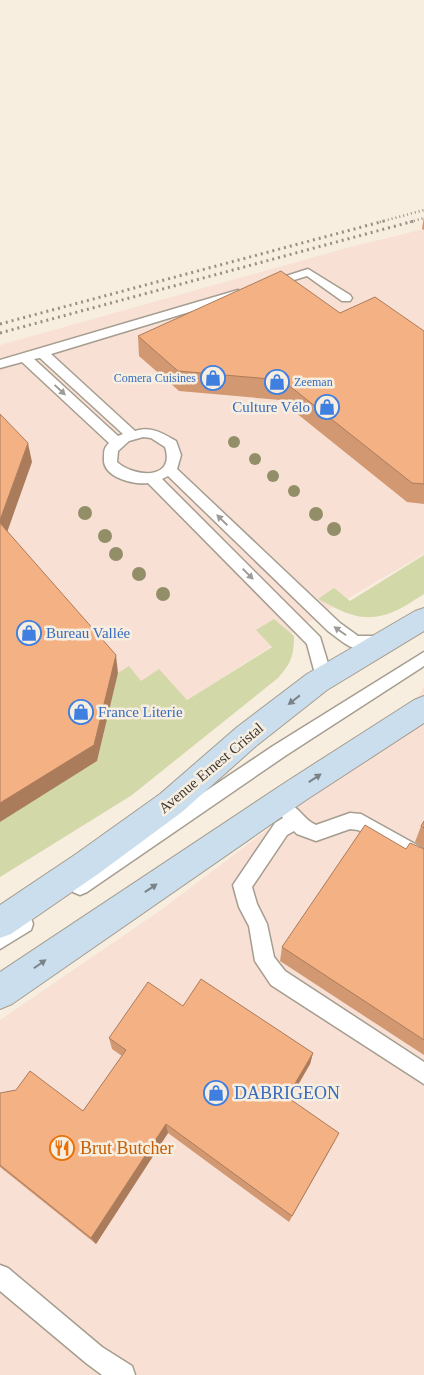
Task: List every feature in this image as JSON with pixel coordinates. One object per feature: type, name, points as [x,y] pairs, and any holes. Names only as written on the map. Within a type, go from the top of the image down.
[{"type":"main road","name":"Avenue Ernest Cristal","points":[[0,923],[87,864],[171,803],[246,737],[317,682],[424,618]]},
{"type":"main road","points":[[0,992],[110,915],[287,811],[424,708]]},
{"type":"lane","points":[[0,364],[308,272],[346,298]]},
{"type":"lane","points":[[42,353],[132,435]]},
{"type":"lane","points":[[24,357],[116,442]]},
{"type":"lane","points":[[154,434],[171,444],[175,456],[169,469],[152,478],[131,478],[115,470],[110,463],[111,449],[116,442],[132,435],[154,434]]},
{"type":"lane","points":[[169,469],[334,627],[355,642],[386,642]]},
{"type":"lane","points":[[152,478],[314,641],[322,670],[317,682]]},
{"type":"lane","points":[[0,940],[273,756],[424,658]]},
{"type":"lane","points":[[424,859],[361,822],[350,821],[316,832],[303,828],[287,811],[281,829],[242,885],[248,908],[258,924],[265,961],[278,978],[424,1074]]},
{"type":"lane","points":[[0,1276],[94,1355],[123,1375]]},
{"type":"shaded area","points":[[424,229],[424,554],[325,612],[187,700],[132,795],[0,877],[0,345],[350,247]]},
{"type":"shaded area","points":[[424,686],[424,1375],[0,1375],[0,1020],[161,910],[305,801],[396,737]]},
{"type":"green space","points":[[424,555],[424,594],[398,610],[380,616],[361,617],[342,611],[318,599],[334,588],[350,601]]},
{"type":"green space","points":[[274,619],[294,636],[291,659],[278,678],[132,795],[0,877],[0,822],[118,673],[129,666],[141,681],[159,669],[187,700],[272,647],[256,630]]},
{"type":"building","points":[[281,271],[340,313],[375,297],[424,331],[424,484],[412,483],[282,380],[178,371],[138,336]]},
{"type":"building","points":[[0,414],[28,443],[0,520]]},
{"type":"building","points":[[0,523],[116,655],[94,745],[0,803]]},
{"type":"building","points":[[365,825],[406,849],[410,843],[424,849],[424,1040],[282,947]]},
{"type":"building","points":[[201,979],[313,1053],[287,1097],[339,1133],[292,1216],[166,1124],[91,1238],[0,1165],[0,1093],[16,1090],[30,1071],[83,1111],[126,1050],[109,1038],[148,982],[183,1006]]},
{"type":"railway","points":[[380,222],[424,210]]},
{"type":"railway","points":[[410,222],[424,218]]},
{"type":"railway","points":[[0,324],[384,221]]},
{"type":"railway","points":[[0,333],[414,221]]},
{"type":"place","name":"Comera Cuisines","points":[[213,378]]},
{"type":"place","name":"Zeeman","points":[[277,382]]},
{"type":"place","name":"Culture Vélo","points":[[327,407]]},
{"type":"place","name":"Bureau Vallée","points":[[29,633]]},
{"type":"place","name":"France Literie","points":[[81,712]]},
{"type":"place","name":"DABRIGEON","points":[[216,1093]]},
{"type":"place","name":"Brut Butcher","points":[[62,1148]]}]
